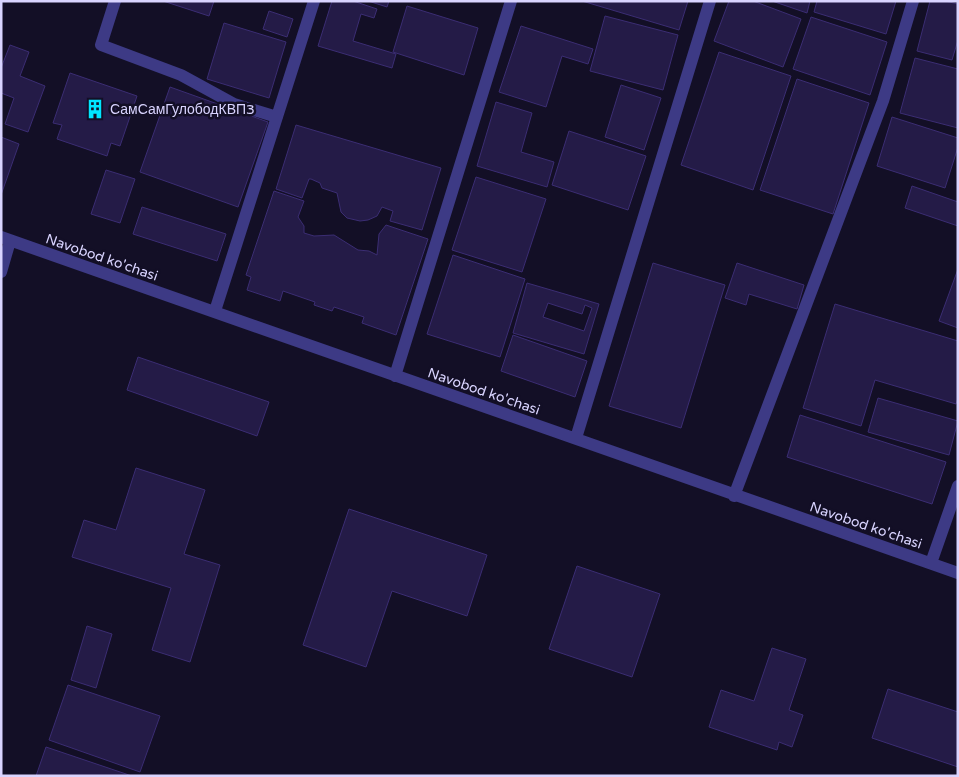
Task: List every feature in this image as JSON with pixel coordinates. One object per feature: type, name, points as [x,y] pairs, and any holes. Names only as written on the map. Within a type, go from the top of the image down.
[{"type":"street","points":[[114,1],[101,45],[181,75],[234,104],[277,117]]},
{"type":"street","points":[[215,311],[314,1]]},
{"type":"street","points":[[395,376],[511,1]]},
{"type":"street","points":[[576,438],[710,1]]},
{"type":"street","points":[[734,496],[883,101],[913,1]]},
{"type":"street","points":[[1,272],[6,239]]},
{"type":"street","name":"Navobod ko'chasi","points":[[6,239],[958,573]]},
{"type":"street","points":[[931,563],[958,486]]},
{"type":"building","points":[[163,1],[214,1],[209,16]]},
{"type":"building","points":[[332,1],[353,1],[377,9],[374,18],[361,14],[353,41],[396,54],[392,68],[318,46]]},
{"type":"building","points":[[368,1],[389,1],[387,7]]},
{"type":"building","points":[[582,1],[688,1],[679,30]]},
{"type":"building","points":[[729,1],[753,1],[801,19],[783,67],[714,41]]},
{"type":"building","points":[[772,1],[810,1],[807,13]]},
{"type":"building","points":[[817,1],[896,1],[886,34],[814,12]]},
{"type":"building","points":[[930,1],[945,1],[958,4],[958,40],[952,60],[917,51]]},
{"type":"building","points":[[407,6],[478,28],[464,75],[393,52]]},
{"type":"building","points":[[269,11],[293,19],[287,37],[263,29]]},
{"type":"building","points":[[605,16],[678,35],[663,90],[590,71]]},
{"type":"building","points":[[811,17],[887,42],[870,95],[793,69]]},
{"type":"building","points":[[224,23],[286,42],[269,98],[207,79]]},
{"type":"building","points":[[521,26],[593,49],[588,64],[562,56],[546,107],[499,92]]},
{"type":"building","points":[[10,45],[29,52],[20,76],[45,86],[28,132],[5,124],[14,98],[1,93],[1,68]]},
{"type":"building","points":[[719,52],[791,76],[753,190],[681,165]]},
{"type":"building","points":[[915,58],[958,69],[958,128],[900,113]]},
{"type":"building","name":"СамСамГулободКВП3","points":[[70,73],[137,96],[120,146],[111,143],[107,156],[57,139],[62,125],[53,123]]},
{"type":"building","points":[[797,79],[869,103],[833,214],[760,190]]},
{"type":"building","points":[[621,85],[661,98],[644,150],[605,137]]},
{"type":"building","points":[[170,87],[268,122],[238,207],[140,172]]},
{"type":"building","points":[[496,102],[532,113],[521,152],[554,162],[547,187],[477,166]]},
{"type":"building","points":[[892,117],[958,138],[958,147],[945,188],[877,166]]},
{"type":"building","points":[[296,125],[441,168],[422,230],[390,221],[393,211],[382,207],[377,216],[368,220],[360,221],[347,218],[341,212],[337,193],[322,188],[320,183],[311,179],[309,179],[302,198],[276,189]]},
{"type":"building","points":[[569,131],[646,156],[628,210],[552,185]]},
{"type":"building","points":[[1,137],[19,144],[1,195]]},
{"type":"building","points":[[106,170],[135,179],[120,223],[91,214]]},
{"type":"building","points":[[476,177],[546,199],[522,272],[452,250]]},
{"type":"building","points":[[912,186],[958,202],[958,226],[905,208]]},
{"type":"building","points":[[274,191],[304,201],[298,217],[304,226],[304,233],[314,236],[334,235],[358,250],[369,251],[377,255],[379,234],[386,225],[428,239],[396,335],[362,323],[364,317],[334,307],[332,311],[314,305],[315,302],[283,291],[280,301],[247,290],[251,277],[246,275]]},
{"type":"building","points":[[142,207],[226,234],[217,261],[133,234]]},
{"type":"building","points":[[453,255],[525,279],[500,357],[427,334]]},
{"type":"building","points":[[653,263],[725,285],[681,428],[609,406]]},
{"type":"building","points":[[737,263],[804,285],[797,309],[749,294],[746,305],[725,298]]},
{"type":"building","points":[[958,269],[958,328],[939,321]]},
{"type":"building","points":[[527,283],[599,304],[584,354],[513,333]],"holes":[[[548,303],[582,314],[585,305],[592,308],[584,331],[543,317]]]},
{"type":"building","points":[[835,304],[958,341],[958,398],[956,404],[875,380],[861,426],[803,408]]},
{"type":"building","points":[[513,335],[587,361],[575,397],[501,371]]},
{"type":"building","points":[[138,357],[269,402],[257,436],[127,390]]},
{"type":"building","points":[[878,398],[958,421],[949,455],[868,432]]},
{"type":"building","points":[[800,415],[946,462],[932,504],[787,457]]},
{"type":"building","points":[[136,468],[205,490],[184,554],[220,565],[190,662],[152,650],[171,588],[72,557],[84,520],[116,530]]},
{"type":"building","points":[[349,509],[487,555],[467,616],[392,591],[366,667],[303,645]]},
{"type":"building","points":[[577,566],[660,594],[632,677],[549,649]]},
{"type":"building","points":[[87,626],[112,634],[96,688],[71,680]]},
{"type":"building","points":[[772,648],[806,659],[789,710],[803,715],[792,747],[779,742],[777,750],[709,727],[721,690],[754,701]]},
{"type":"building","points":[[68,685],[160,716],[140,772],[49,740]]},
{"type":"building","points":[[888,689],[958,712],[958,767],[872,738]]},
{"type":"building","points":[[46,747],[132,776],[36,776]]},
{"type":"place","name":"СамСамГулободКВП3","points":[[95,109]]}]
